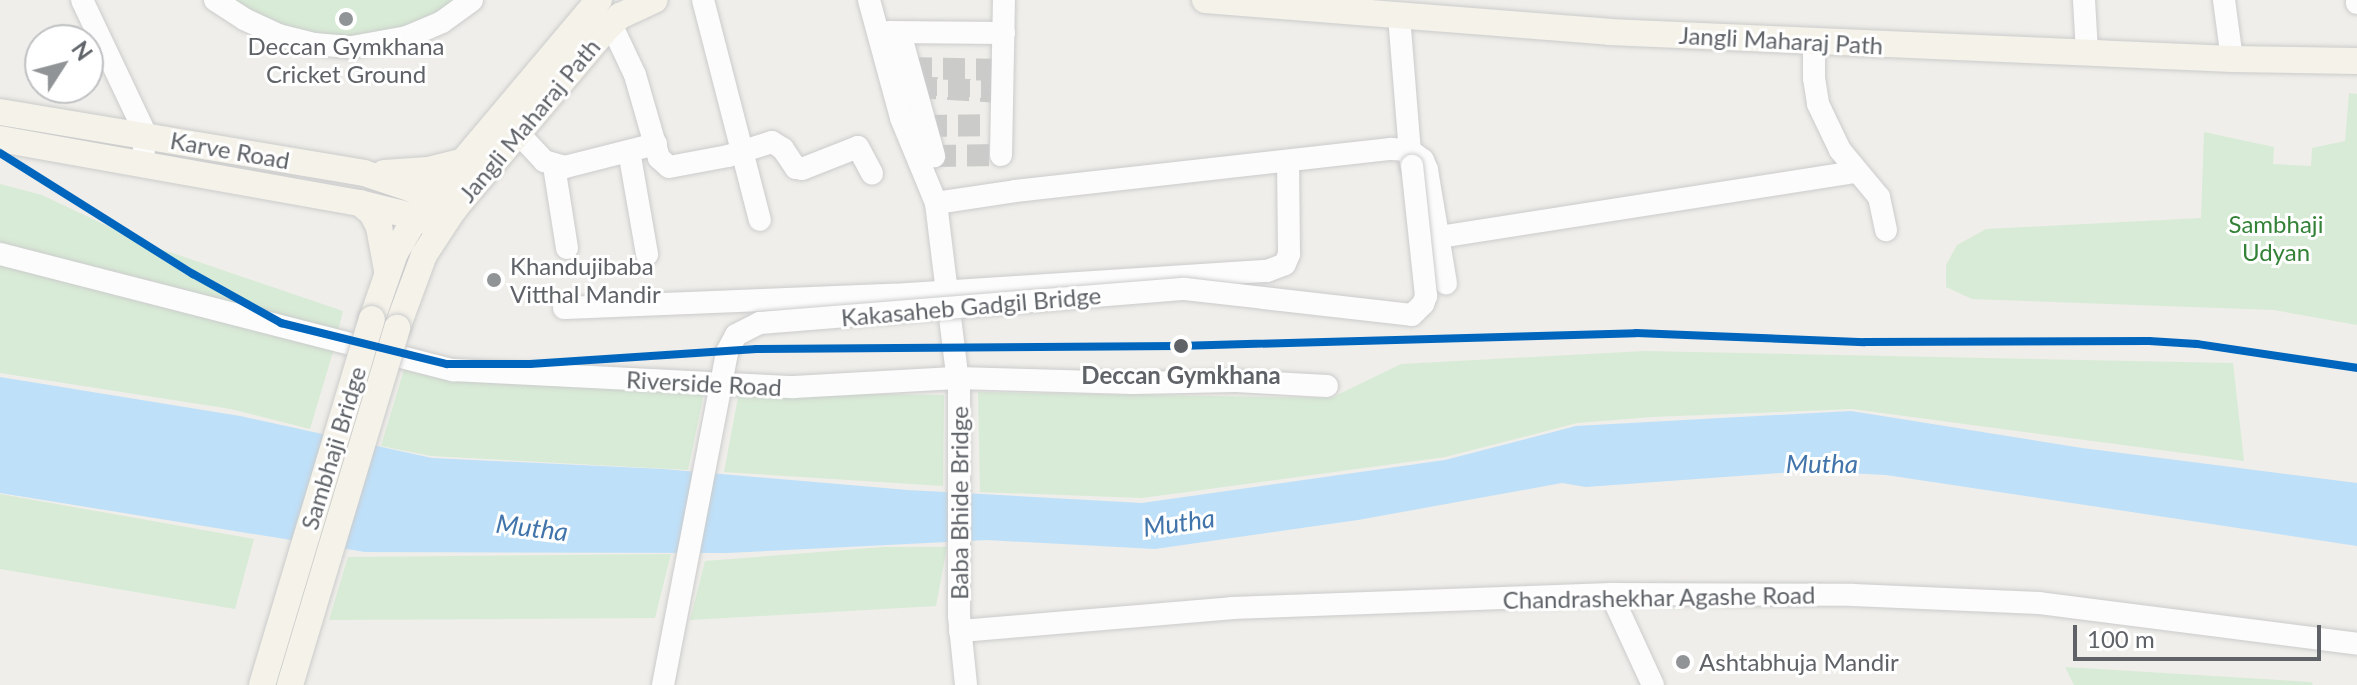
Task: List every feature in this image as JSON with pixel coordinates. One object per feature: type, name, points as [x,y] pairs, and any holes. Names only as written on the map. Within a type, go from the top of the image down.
[{"type":"main road","name":"Sambhaji Bridge","points":[[262,685],[387,270],[423,207],[599,0]]},
{"type":"main road","points":[[616,20],[655,0]]},
{"type":"main road","name":"Jangli Maharaj Path","points":[[1205,0],[1399,16],[1814,42],[2357,61]]},
{"type":"main road","name":"Jangli Maharaj Path","points":[[424,255],[448,218],[616,20]]},
{"type":"main road","name":"Karve Road","points":[[0,112],[364,173],[448,218]]},
{"type":"main road","name":"Karve Road","points":[[0,139],[360,203],[423,207]]},
{"type":"main road","points":[[364,173],[428,170],[465,161]]},
{"type":"main road","points":[[360,203],[372,213],[379,227],[387,270]]},
{"type":"main road","name":"Sambhaji Bridge","points":[[290,685],[397,328],[424,255]]},
{"type":"street","points":[[82,0],[146,135],[142,165]]},
{"type":"street","points":[[215,0],[244,19],[278,35],[314,44],[352,47],[407,37],[442,22],[472,0]]},
{"type":"street","points":[[703,0],[760,220]]},
{"type":"street","name":"Baba Bhide Bridge","points":[[869,0],[901,118],[936,203],[958,384],[960,623],[966,685]]},
{"type":"street","points":[[1001,155],[1004,0]]},
{"type":"street","points":[[2084,0],[2087,52]]},
{"type":"street","points":[[2224,0],[2232,59]]},
{"type":"street","points":[[1399,16],[1410,158]]},
{"type":"street","points":[[616,20],[659,158],[669,167],[764,143],[777,144],[796,168],[802,169],[858,147],[872,173]]},
{"type":"street","points":[[877,32],[1004,33]]},
{"type":"street","points":[[900,33],[934,156]]},
{"type":"street","points":[[1814,42],[1818,104],[1840,150],[1856,172],[1870,182],[1879,197],[1886,230]]},
{"type":"street","points":[[519,134],[554,166],[565,167],[656,144]]},
{"type":"street","points":[[936,203],[1075,175],[1288,162],[1391,149],[1423,160],[1440,237],[1446,283]]},
{"type":"street","points":[[629,151],[647,254]]},
{"type":"street","name":"Kakasaheb Gadgil Bridge","points":[[663,685],[727,352],[736,335],[760,323],[1185,289],[1412,315],[1426,296],[1410,158]]},
{"type":"street","points":[[564,308],[948,290],[1278,268],[1289,254],[1288,162]]},
{"type":"street","points":[[554,166],[567,248]]},
{"type":"street","points":[[1440,237],[1856,172]]},
{"type":"street","name":"Riverside Road","points":[[0,254],[453,370],[794,387],[1236,381],[1327,386]]},
{"type":"street","points":[[1611,594],[1653,685]]},
{"type":"street","name":"Chandrashekhar Agashe Road","points":[[960,623],[1232,608],[1611,594],[1853,595],[2039,603],[2357,644]]},
{"type":"green space","name":"Deccan Gymkhana Cricket Ground","points":[[221,0],[466,0],[423,27],[315,41]]},
{"type":"green space","name":"Sambhaji Udyan","points":[[2349,93],[2357,94],[2357,325],[2274,310],[1972,299],[1946,287],[1946,265],[1957,245],[1986,229],[2201,218],[2204,132],[2274,147],[2273,164],[2311,166],[2312,148],[2345,141]]},
{"type":"green space","points":[[0,184],[42,195],[143,243],[343,311],[335,342],[0,243]]},
{"type":"green space","points":[[0,261],[335,345],[310,429],[231,409],[0,373]]},
{"type":"green space","points":[[1644,351],[2233,363],[2244,461],[1852,409],[1577,423],[1445,457],[1142,498],[980,492],[978,392],[1331,398],[1401,364]]},
{"type":"green space","points":[[404,370],[436,378],[704,393],[688,470],[431,456],[381,446]]},
{"type":"green space","points":[[739,392],[944,395],[943,486],[724,472]]},
{"type":"green space","points":[[0,494],[254,539],[235,609],[0,569]]},
{"type":"green space","points":[[884,547],[947,547],[936,606],[690,620],[705,561]]},
{"type":"green space","points":[[671,554],[655,618],[329,620],[348,557]]},
{"type":"green space","points":[[2065,667],[2311,682],[2313,685],[2074,685]]},
{"type":"water","name":"Mutha","points":[[0,377],[240,416],[432,458],[663,469],[908,490],[1142,503],[1445,460],[1576,426],[1851,411],[2082,448],[2357,483],[2357,546],[1886,475],[1808,471],[1586,487],[1562,483],[1358,520],[1155,549],[987,540],[727,553],[365,552],[0,493]]},
{"type":"tunnel","points":[[910,68],[1003,70]]},
{"type":"tunnel","points":[[915,87],[1002,92]]},
{"type":"tunnel","points":[[925,126],[1002,125]]},
{"type":"tunnel","points":[[934,156],[1001,155]]},
{"type":"transit line","points":[[0,153],[193,274],[281,323],[447,364],[530,364],[757,349],[1178,346],[1636,333],[1865,342],[2149,341],[2197,344],[2357,368]]},
{"type":"place","name":"Deccan Gymkhana Cricket Ground","points":[[346,19]]},
{"type":"place","name":"Khandujibaba Vitthal Mandir","points":[[494,280]]},
{"type":"place","name":"Deccan Gymkhana","points":[[1181,346]]},
{"type":"place","name":"Ashtabhuja Mandir","points":[[1683,662]]}]
